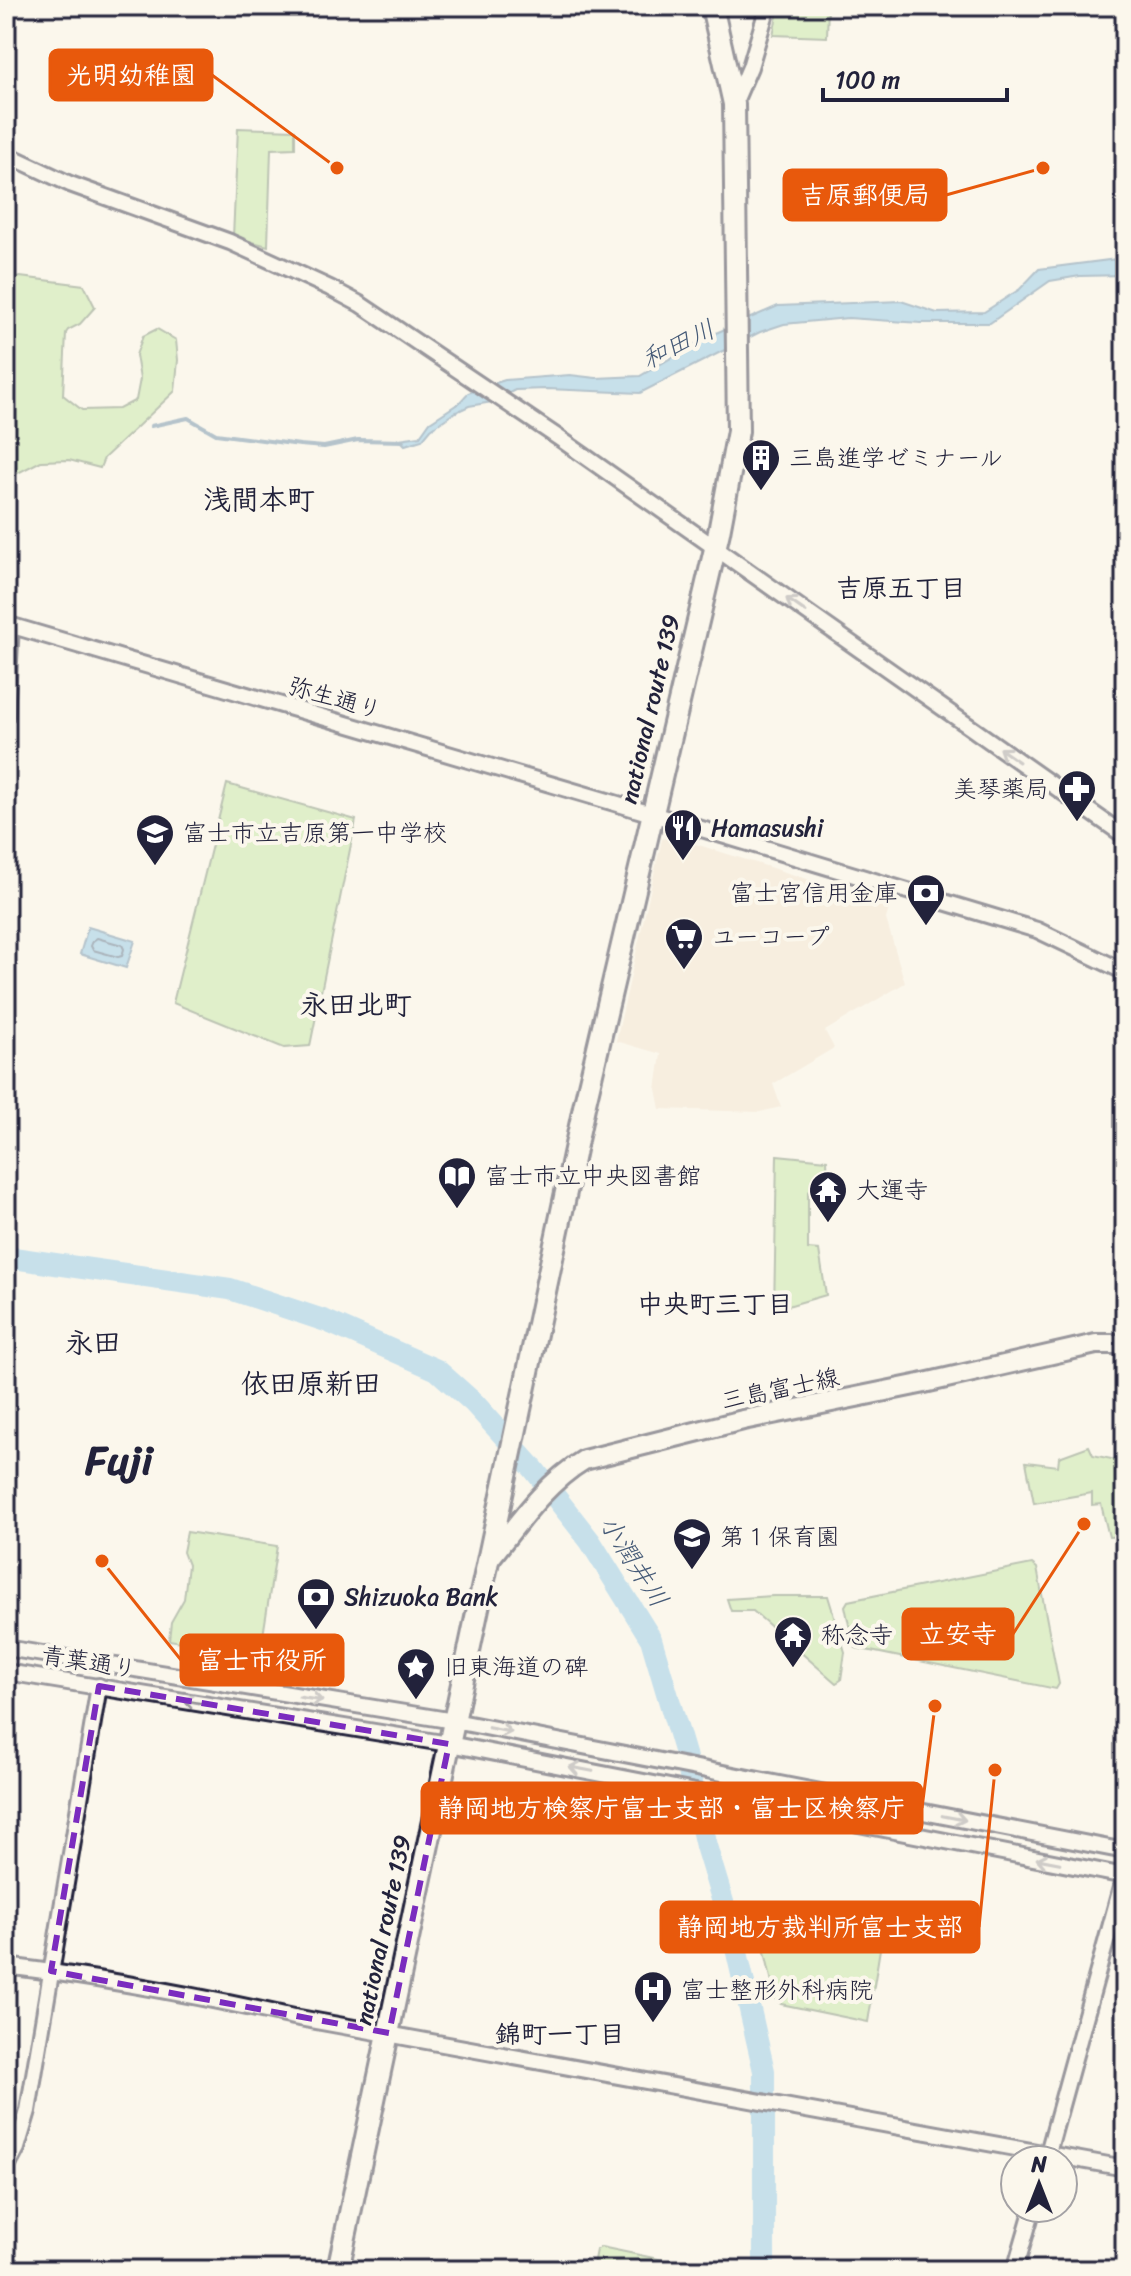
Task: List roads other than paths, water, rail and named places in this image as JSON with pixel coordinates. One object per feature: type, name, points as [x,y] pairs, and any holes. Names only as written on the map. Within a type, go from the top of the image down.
[{"type":"highway","name":"national route 139","points":[[338,2270],[584,1107],[715,548],[738,431],[734,104],[712,6]]},
{"type":"main road","name":"三島富士線","points":[[488,1561],[543,1493],[584,1460],[728,1424],[1096,1344],[1125,1344]]},
{"type":"street","points":[[734,104],[750,67],[768,6]]},
{"type":"street","points":[[6,154],[70,184],[230,242],[360,304],[503,400],[1125,836]]},
{"type":"street","points":[[6,716],[9,624]]},
{"type":"street","name":"弥生通り","points":[[9,624],[1037,930],[1125,972]]},
{"type":"street","name":"青葉通り","points":[[6,1648],[454,1721],[1125,1851]]},
{"type":"street","name":"青葉通り","points":[[6,1672],[449,1744],[1125,1875]]},
{"type":"street","points":[[6,2169],[17,2148],[28,2111],[99,1686]]},
{"type":"street","points":[[1050,2144],[1125,1875]]},
{"type":"street","points":[[6,1966],[51,1971],[389,2033],[999,2149]]},
{"type":"street","points":[[1079,2162],[1125,2168]]},
{"type":"street","points":[[1015,2270],[1028,2224]]},
{"type":"water","points":[[1125,258],[1125,275],[1080,276],[1050,281],[990,323],[921,323],[848,318],[784,324],[760,332],[640,393],[515,390],[492,402],[469,406],[454,413],[431,429],[422,440],[405,445],[399,439],[420,436],[430,422],[459,403],[468,393],[489,385],[505,380],[570,375],[596,378],[640,376],[709,336],[778,306],[901,301],[937,313],[984,312],[1020,289],[1039,269]]},
{"type":"water","points":[[88,927],[135,941],[126,968],[80,954]]},
{"type":"waterway","name":"和田川","points":[[151,426],[188,418],[216,434],[324,447],[358,440],[403,441]]},
{"type":"waterway","name":"小潤井川","points":[[6,1257],[230,1289],[326,1321],[437,1370],[474,1403],[532,1467],[590,1541],[651,1639],[733,1935],[764,2071],[764,2270]]},
{"type":"place","name":"光明幼稚園","points":[[337,168]]},
{"type":"place","name":"吉原郵便局","points":[[1043,168]]},
{"type":"place","name":"三島進学ゼミナール","points":[[761,492]]},
{"type":"place","name":"美琴薬局","points":[[1077,823]]},
{"type":"place","name":"Hamasushi","points":[[683,862]]},
{"type":"place","name":"富士市立吉原第一中学校","points":[[155,867]]},
{"type":"place","name":"富士宮信用金庫","points":[[926,927]]},
{"type":"place","name":"ユーコープ","points":[[684,971]]},
{"type":"place","name":"富士市立中央図書館","points":[[457,1210]]},
{"type":"place","name":"大運寺","points":[[828,1224]]},
{"type":"place","name":"立安寺","points":[[1084,1524]]},
{"type":"place","name":"富士市役所","points":[[102,1561]]},
{"type":"place","name":"第１保育園","points":[[692,1571]]},
{"type":"place","name":"Shizuoka Bank","points":[[316,1631]]},
{"type":"place","name":"称念寺","points":[[793,1669]]},
{"type":"place","name":"旧東海道の碑","points":[[416,1701]]},
{"type":"place","name":"静岡地方検察庁富士支部・富士区検察庁","points":[[935,1706]]},
{"type":"place","name":"静岡地方裁判所富士支部","points":[[995,1770]]},
{"type":"place","name":"富士整形外科病院","points":[[653,2024]]},
{"type":"district","name":"浅間本町","points":[[259,499]]},
{"type":"district","name":"吉原五丁目","points":[[901,588]]},
{"type":"district","name":"永田北町","points":[[356,1004]]},
{"type":"district","name":"中央町三丁目","points":[[715,1304]]},
{"type":"district","name":"永田","points":[[93,1342]]},
{"type":"district","name":"依田原新田","points":[[311,1383]]},
{"type":"district","name":"Fuji","points":[[119,1460]]},
{"type":"district","name":"錦町一丁目","points":[[560,2034]]}]
